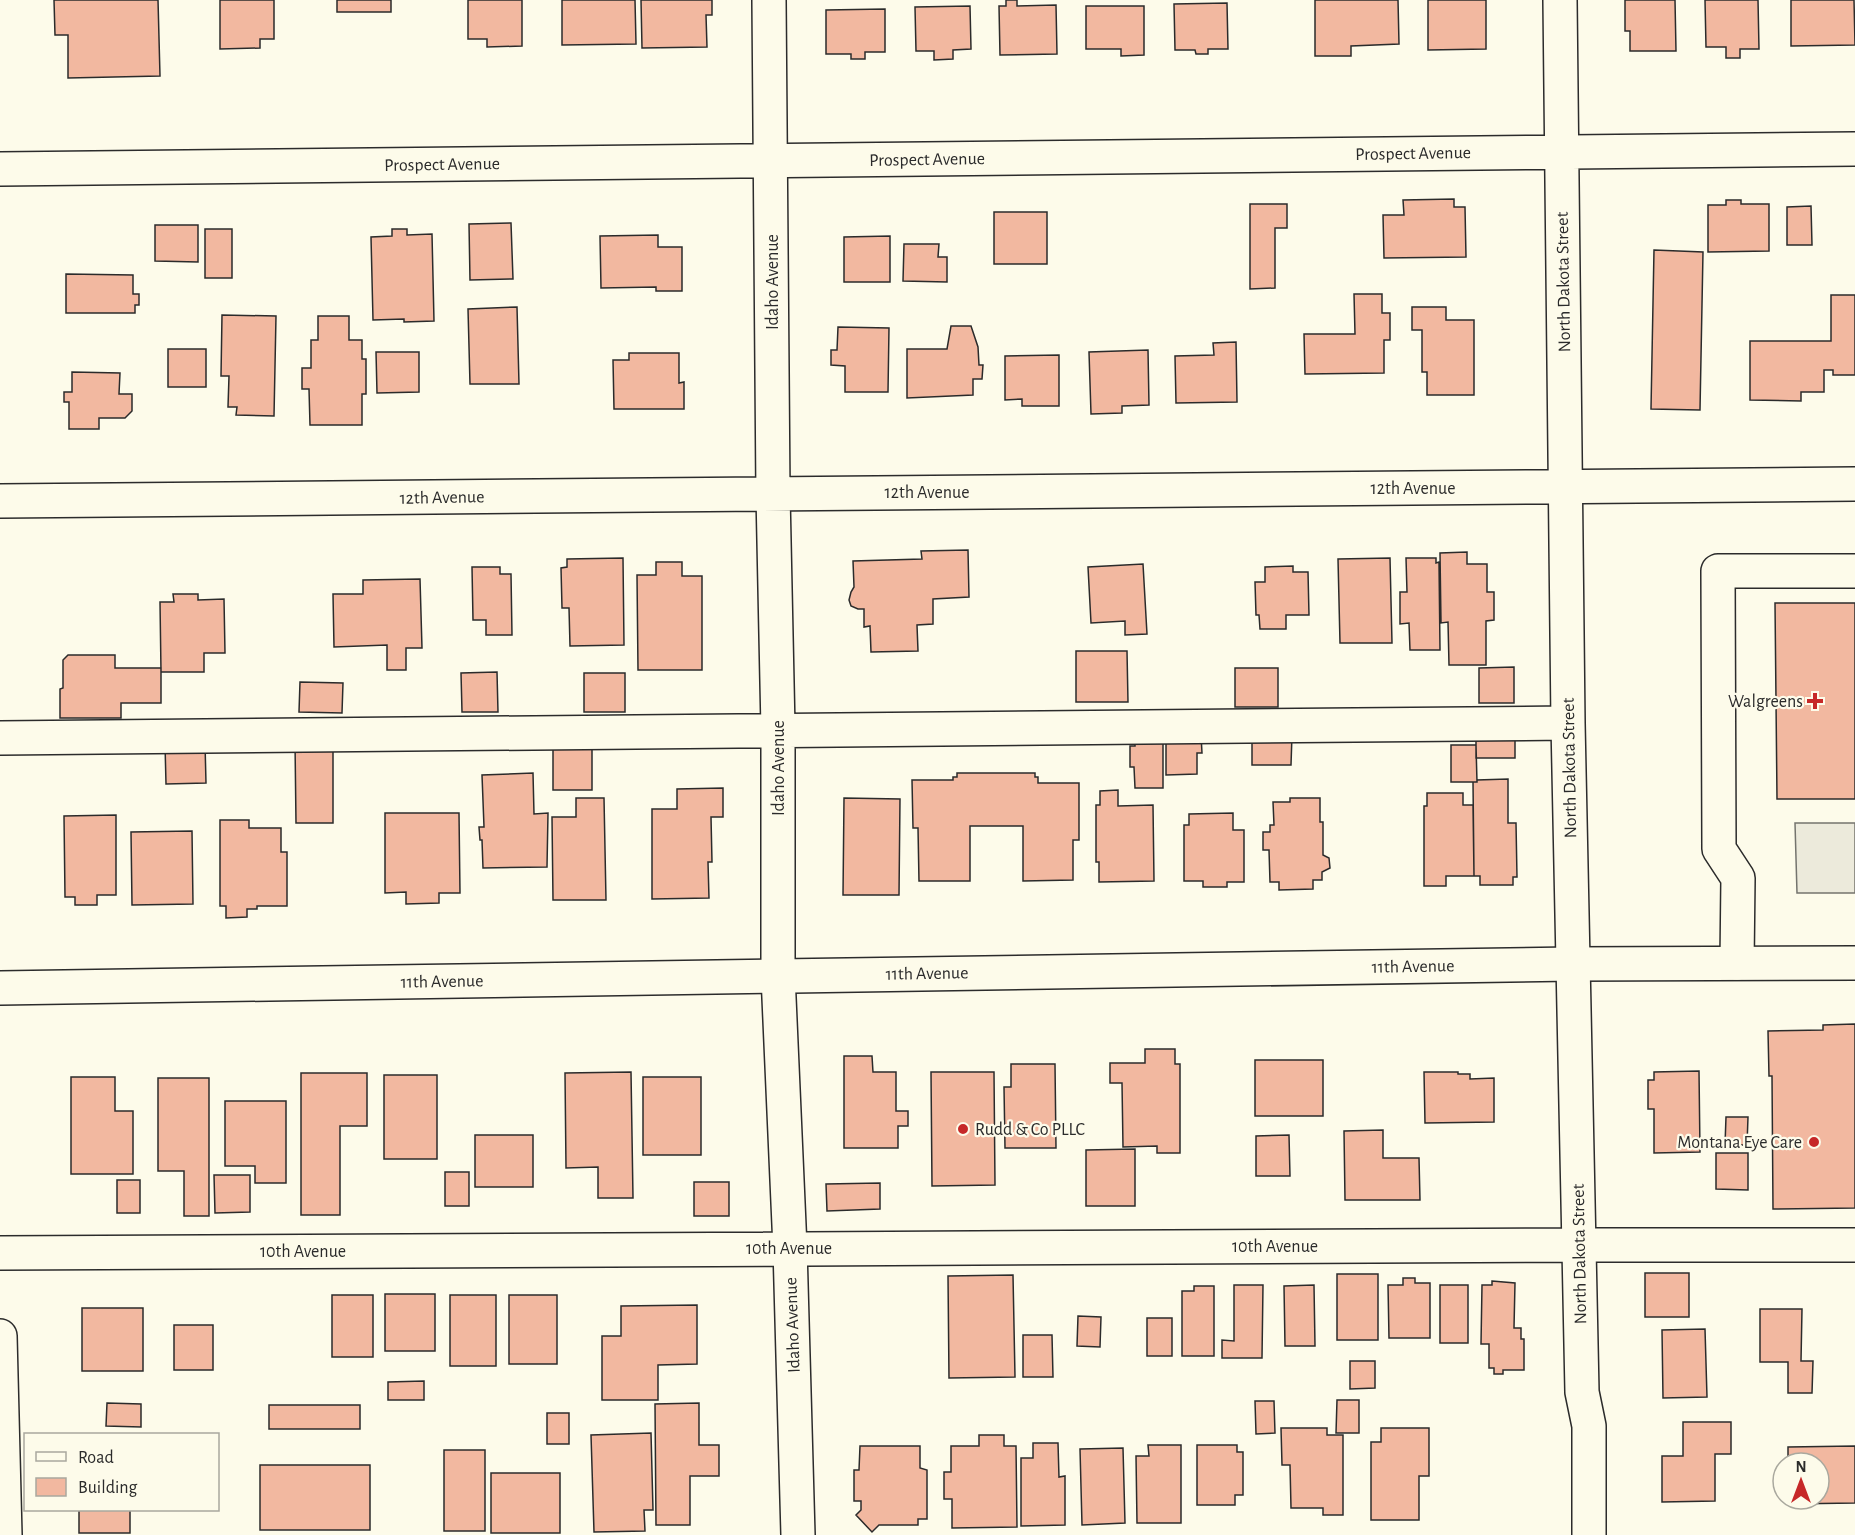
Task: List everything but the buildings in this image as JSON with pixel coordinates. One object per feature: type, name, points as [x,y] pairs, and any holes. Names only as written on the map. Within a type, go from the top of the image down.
[{"type":"street","name":"Idaho Avenue","points":[[769,0],[773,494],[778,729],[778,975],[790,1248],[798,1535]]},
{"type":"street","name":"North Dakota Street","points":[[1560,0],[1568,723],[1578,1245],[1582,1392],[1589,1426],[1589,1535]]},
{"type":"street","name":"Prospect Avenue","points":[[0,169],[1855,149]]},
{"type":"street","name":"12th Avenue","points":[[0,501],[1855,484]]},
{"type":"street","points":[[1737,963],[1738,878],[1719,849],[1718,571],[1855,571]]},
{"type":"street","points":[[0,738],[1568,723]]},
{"type":"street","name":"11th Avenue","points":[[0,988],[1573,964],[1855,963]]},
{"type":"street","name":"10th Avenue","points":[[0,1253],[1855,1245]]},
{"type":"street","points":[[0,1336],[5,1535]]},
{"type":"shaded area","points":[[1795,823],[1855,823],[1855,893],[1797,893]]},
{"type":"place","name":"Walgreens","points":[[1815,701]]},
{"type":"place","name":"Rudd & Co PLLC","points":[[963,1129]]},
{"type":"place","name":"Montana Eye Care","points":[[1814,1142]]}]
